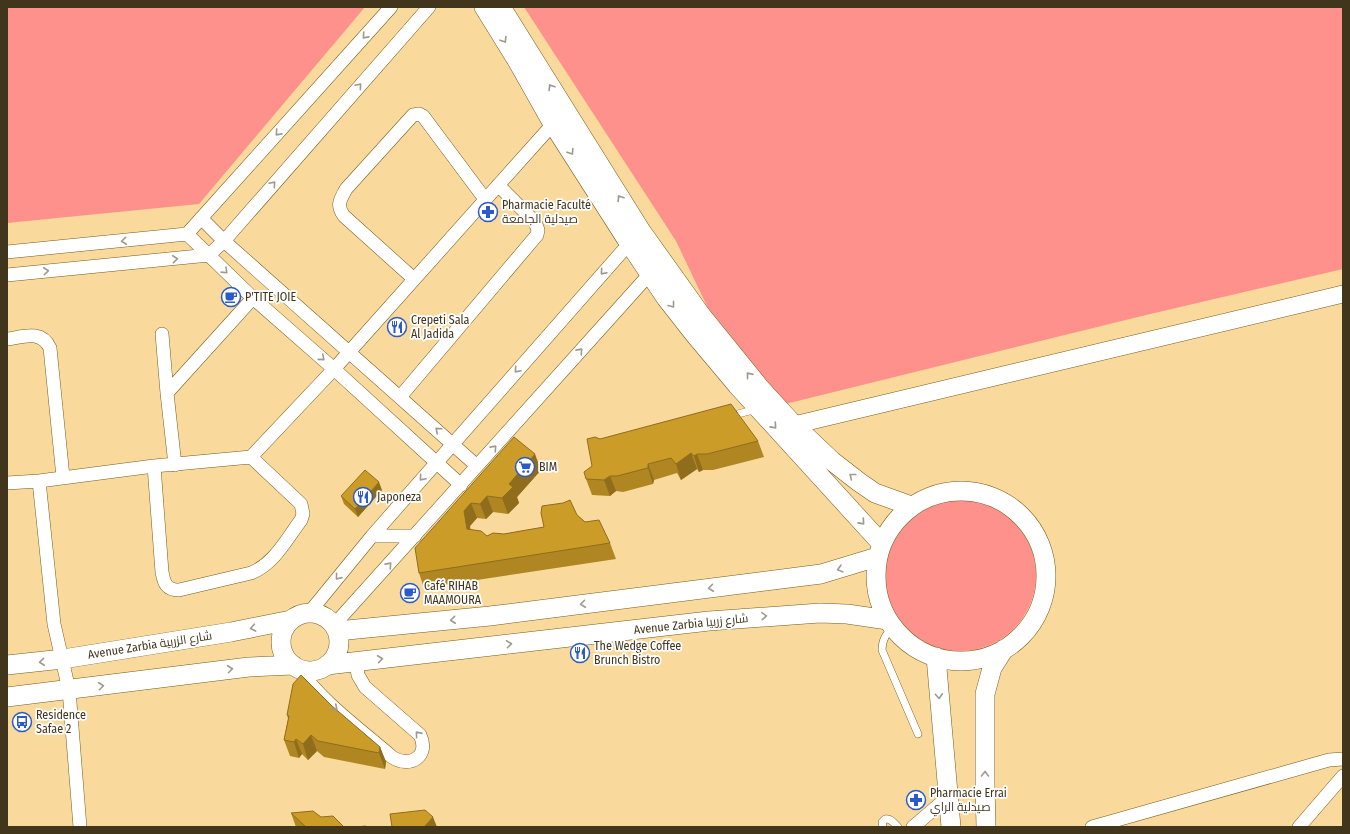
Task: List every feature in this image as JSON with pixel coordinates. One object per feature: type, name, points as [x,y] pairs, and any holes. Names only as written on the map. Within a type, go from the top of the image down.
[{"type":"main road","points":[[484,7],[518,62],[553,124],[656,268],[695,335],[880,550]]},
{"type":"main road","points":[[501,7],[635,237]]},
{"type":"main road","points":[[656,268],[706,321],[760,388],[794,425],[832,461],[875,493],[911,506]]},
{"type":"main road","points":[[958,490],[983,493],[1006,503],[1029,524],[1041,546],[1046,564],[1047,585],[1040,609],[1025,632],[1015,642],[1004,649],[982,658],[959,661],[936,657],[917,649],[901,636],[890,624],[880,604],[876,588],[880,550],[889,529],[911,506],[940,493],[958,490]]},
{"type":"main road","points":[[335,628],[490,616],[821,574],[880,550]]},
{"type":"main road","points":[[7,697],[249,667],[296,667],[306,670],[314,670],[327,665],[334,658],[338,650],[339,640],[335,628],[327,618],[318,614],[309,613],[300,615],[291,620],[285,626],[282,634],[282,651],[286,659],[296,667]]},
{"type":"main road","name":"Avenue Zarbia شارع زربيا","points":[[327,665],[717,620],[820,613],[855,615],[890,624]]},
{"type":"main road","name":"Avenue Zarbia شارع الزربية","points":[[7,665],[63,659],[232,632],[291,620]]},
{"type":"main road","points":[[986,827],[985,694],[992,668],[1004,649]]},
{"type":"main road","points":[[936,657],[951,827]]},
{"type":"street","points":[[7,252],[187,234],[391,7]]},
{"type":"street","points":[[7,275],[209,255],[224,241],[429,7]]},
{"type":"street","points":[[414,279],[344,216],[340,210],[339,204],[346,189],[413,116],[419,114],[423,116],[485,199]]},
{"type":"street","points":[[7,483],[39,481],[154,466],[251,457],[350,352],[553,124]]},
{"type":"street","points":[[400,397],[537,235],[537,226],[533,218],[498,186]]},
{"type":"street","points":[[201,218],[224,241],[477,466]]},
{"type":"street","points":[[187,234],[253,298],[334,369],[461,485]]},
{"type":"street","points":[[309,613],[372,536],[452,443],[635,237]]},
{"type":"street","points":[[335,628],[477,466],[656,268]]},
{"type":"street","points":[[794,425],[1343,294]]},
{"type":"street","points":[[167,392],[253,298]]},
{"type":"street","points":[[162,334],[175,464]]},
{"type":"street","points":[[7,339],[36,335],[43,338],[50,348],[63,478]]},
{"type":"street","points":[[154,466],[162,572],[165,584],[168,588],[179,590],[251,573],[260,569],[270,562],[301,520],[303,514],[301,504],[251,457]]},
{"type":"street","points":[[39,481],[54,624],[69,690],[80,827]]},
{"type":"street","points":[[372,536],[415,536]]},
{"type":"street","points":[[296,667],[328,702],[392,757],[401,762],[416,759],[422,750],[423,745],[420,735],[365,687],[358,675],[356,662]]},
{"type":"street","points":[[1092,827],[1329,760],[1343,759]]},
{"type":"street","points":[[1299,827],[1343,776]]},
{"type":"street","points":[[913,827],[948,797]]},
{"type":"lane","points":[[722,418],[759,409]]},
{"type":"lane","points":[[890,624],[884,637],[882,650],[918,734]]},
{"type":"lane","points":[[883,827],[882,822],[888,818],[898,827]]},
{"type":"shaded area","points":[[7,7],[365,7],[199,204],[7,223]]},
{"type":"shaded area","points":[[524,7],[1343,7],[1343,269],[1146,315],[757,411],[676,241]]},
{"type":"shaded area","points":[[953,499],[967,499],[982,502],[996,508],[1014,521],[1027,539],[1033,553],[1036,575],[1033,597],[1027,611],[1014,629],[996,642],[982,648],[967,651],[953,651],[938,648],[924,642],[912,634],[901,623],[893,611],[887,597],[884,582],[884,568],[887,553],[893,539],[901,527],[912,516],[924,508],[938,502]]},
{"type":"building","points":[[731,404],[758,441],[707,454],[697,454],[694,456],[691,453],[676,464],[671,458],[648,464],[648,468],[617,476],[610,476],[604,480],[586,479],[584,472],[592,466],[587,439],[595,437],[600,439]]},
{"type":"building","points":[[514,437],[535,454],[509,484],[513,487],[502,498],[487,496],[480,504],[471,503],[464,511],[467,529],[481,531],[487,536],[493,533],[504,534],[544,527],[541,513],[542,506],[563,503],[570,500],[577,515],[585,522],[599,520],[610,543],[419,573],[415,548]]},
{"type":"building","points":[[365,470],[379,482],[355,509],[341,496]]},
{"type":"building","points":[[301,675],[332,706],[380,747],[379,753],[318,741],[311,735],[303,744],[296,739],[294,742],[284,740],[293,684]]},
{"type":"building","points":[[425,810],[433,817],[424,827],[392,827],[390,814]]},
{"type":"building","points":[[313,811],[321,817],[333,816],[344,827],[306,827],[291,813]]},
{"type":"place","name":"Pharmacie Faculté صيدلية الجامعة","points":[[488,212]]},
{"type":"place","name":"P'TITE JOIE","points":[[231,297]]},
{"type":"place","name":"Crepeti Sala Al Jadida","points":[[397,327]]},
{"type":"place","name":"BIM","points":[[525,467]]},
{"type":"place","name":"Japoneza","points":[[363,497]]},
{"type":"place","name":"Café RIHAB MAAMOURA","points":[[410,593]]},
{"type":"place","name":"The Wedge Coffee Brunch Bistro","points":[[580,653]]},
{"type":"place","name":"Residence Safae 2","points":[[22,722]]},
{"type":"place","name":"Pharmacie Errai صيدلية الراي","points":[[916,800]]}]
